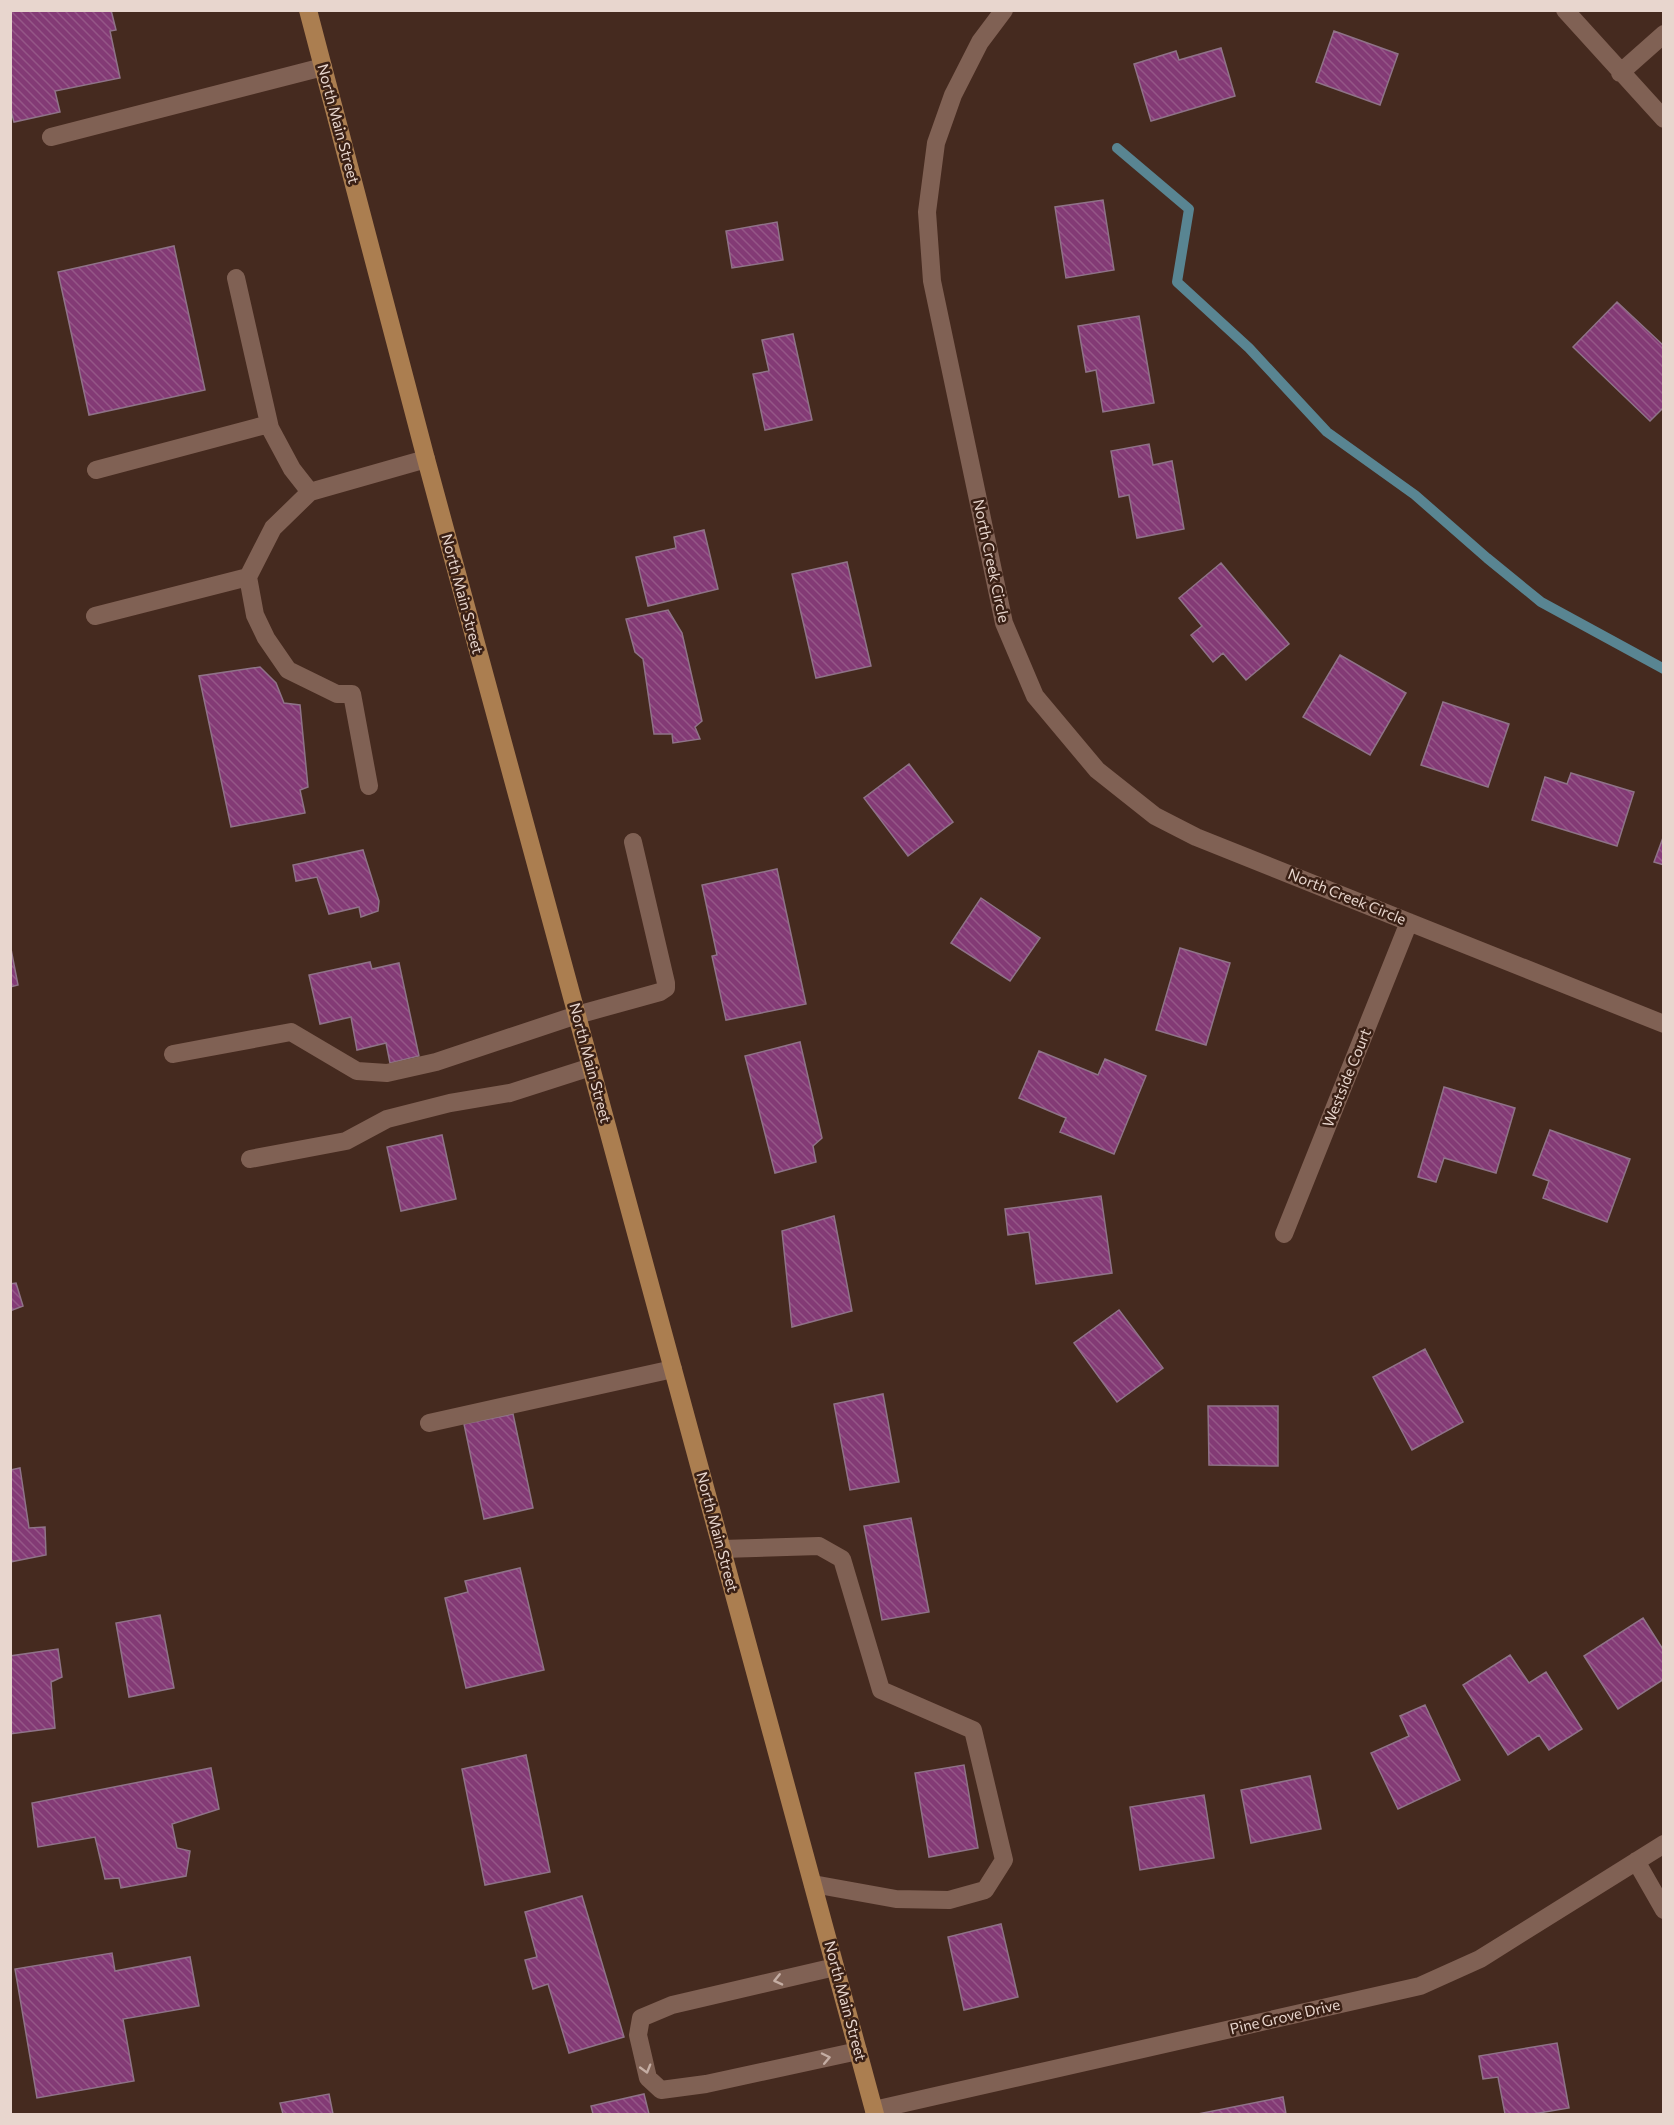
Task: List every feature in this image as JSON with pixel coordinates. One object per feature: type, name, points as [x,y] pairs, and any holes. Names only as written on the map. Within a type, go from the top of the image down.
[{"type":"main road","name":"North Main Street","points":[[308,10],[426,459],[875,2112]]},
{"type":"street","name":"North Creek Circle","points":[[1004,10],[980,42],[953,95],[936,143],[927,212],[932,281],[1004,623],[1035,696],[1097,770],[1155,816],[1196,837],[1664,1024]]},
{"type":"street","points":[[1565,10],[1664,119]]},
{"type":"street","points":[[1620,73],[1664,34]]},
{"type":"street","points":[[51,137],[323,67]]},
{"type":"street","points":[[236,278],[269,424],[292,469],[310,492]]},
{"type":"street","points":[[96,470],[269,424]]},
{"type":"street","points":[[369,786],[352,694],[337,694],[288,670],[266,638],[255,615],[248,577],[273,528],[310,492],[426,459]]},
{"type":"street","points":[[95,616],[248,577]]},
{"type":"street","points":[[172,1054],[291,1032],[357,1071],[387,1073],[436,1062],[577,1015],[660,993],[666,988],[664,972],[633,842]]},
{"type":"street","name":"Westside Court","points":[[1284,1234],[1409,922]]},
{"type":"street","points":[[250,1159],[346,1141],[387,1119],[450,1103],[510,1093],[591,1067]]},
{"type":"street","points":[[429,1423],[673,1369]]},
{"type":"street","points":[[722,1549],[819,1546],[842,1558],[881,1690],[972,1730],[1004,1860],[985,1890],[949,1900],[896,1899],[813,1884]]},
{"type":"street","name":"Pine Grove Drive","points":[[875,2112],[1420,1986],[1480,1959],[1664,1844]]},
{"type":"street","points":[[1636,1861],[1664,1910]]},
{"type":"street","points":[[835,1967],[672,2005],[641,2018],[638,2035],[648,2078],[661,2090],[706,2084],[858,2051]]},
{"type":"building","points":[[10,10],[111,10],[116,30],[110,31],[120,78],[55,91],[60,112],[14,122],[10,107]]},
{"type":"building","points":[[1334,31],[1398,54],[1380,105],[1316,82]]},
{"type":"building","points":[[1221,48],[1235,96],[1151,121],[1134,64],[1176,51],[1179,60]]},
{"type":"building","points":[[1103,200],[1114,270],[1066,278],[1055,207]]},
{"type":"building","points":[[777,222],[783,260],[732,268],[726,231]]},
{"type":"building","points":[[174,246],[205,390],[89,415],[58,272]]},
{"type":"building","points":[[1617,302],[1664,346],[1664,407],[1650,421],[1573,347]]},
{"type":"building","points":[[1139,316],[1154,403],[1103,412],[1096,370],[1086,372],[1078,326]]},
{"type":"building","points":[[793,334],[812,420],[765,430],[753,374],[769,371],[762,340]]},
{"type":"building","points":[[1149,444],[1153,465],[1172,461],[1184,529],[1137,538],[1129,495],[1119,497],[1111,451]]},
{"type":"building","points":[[704,530],[718,589],[648,606],[636,557],[676,548],[674,537]]},
{"type":"building","points":[[847,562],[871,666],[816,678],[792,574]]},
{"type":"building","points":[[1221,563],[1289,644],[1246,680],[1223,653],[1213,662],[1191,635],[1202,626],[1179,598]]},
{"type":"building","points":[[668,610],[682,633],[702,721],[695,727],[700,739],[673,743],[672,734],[654,734],[643,659],[635,652],[626,619]]},
{"type":"building","points":[[1340,655],[1406,693],[1370,755],[1303,717]]},
{"type":"building","points":[[260,667],[276,683],[284,703],[300,705],[308,787],[300,790],[305,813],[231,827],[199,676]]},
{"type":"building","points":[[1443,702],[1509,724],[1488,787],[1421,765]]},
{"type":"building","points":[[909,764],[953,822],[908,856],[864,798]]},
{"type":"building","points":[[1571,773],[1634,792],[1617,846],[1532,820],[1545,777],[1567,784]]},
{"type":"building","points":[[1664,835],[1664,865],[1654,862]]},
{"type":"building","points":[[363,850],[379,901],[378,911],[361,917],[359,907],[329,914],[317,877],[296,881],[293,865]]},
{"type":"building","points":[[777,869],[806,1004],[726,1020],[712,956],[717,955],[702,885]]},
{"type":"building","points":[[981,898],[1040,938],[1010,981],[951,943]]},
{"type":"building","points":[[10,944],[18,985],[10,987]]},
{"type":"building","points":[[1180,948],[1230,963],[1206,1045],[1156,1030]]},
{"type":"building","points":[[370,962],[372,969],[399,963],[419,1056],[390,1063],[386,1043],[357,1050],[351,1017],[320,1024],[309,975]]},
{"type":"building","points":[[800,1042],[822,1138],[813,1146],[816,1162],[775,1173],[745,1056]]},
{"type":"building","points":[[1039,1051],[1098,1075],[1105,1059],[1146,1076],[1114,1154],[1060,1132],[1066,1118],[1019,1098]]},
{"type":"building","points":[[1444,1087],[1515,1108],[1496,1173],[1444,1158],[1436,1182],[1418,1177]]},
{"type":"building","points":[[1550,1130],[1630,1159],[1607,1222],[1543,1198],[1549,1181],[1533,1175]]},
{"type":"building","points":[[442,1135],[456,1199],[401,1211],[387,1147]]},
{"type":"building","points":[[1101,1196],[1112,1273],[1036,1284],[1029,1232],[1008,1235],[1005,1209]]},
{"type":"building","points":[[834,1216],[852,1311],[792,1327],[782,1231]]},
{"type":"building","points":[[16,1283],[23,1306],[10,1311],[10,1284]]},
{"type":"building","points":[[1119,1310],[1163,1368],[1117,1402],[1074,1343]]},
{"type":"building","points":[[1425,1349],[1463,1422],[1412,1450],[1373,1377]]},
{"type":"building","points":[[883,1394],[899,1482],[850,1490],[834,1404]]},
{"type":"building","points":[[1208,1406],[1278,1406],[1278,1466],[1209,1465]]},
{"type":"building","points":[[513,1414],[533,1508],[484,1519],[464,1424]]},
{"type":"building","points":[[20,1468],[29,1528],[45,1527],[46,1555],[10,1562],[10,1470]]},
{"type":"building","points":[[911,1518],[929,1612],[882,1620],[864,1526]]},
{"type":"building","points":[[520,1568],[544,1670],[466,1688],[445,1598],[468,1592],[465,1581]]},
{"type":"building","points":[[160,1615],[174,1688],[129,1697],[116,1623]]},
{"type":"building","points":[[1643,1618],[1664,1651],[1664,1679],[1618,1709],[1584,1656]]},
{"type":"building","points":[[58,1649],[62,1677],[51,1682],[55,1728],[10,1734],[10,1656]]},
{"type":"building","points":[[1510,1655],[1529,1683],[1546,1672],[1582,1729],[1549,1750],[1539,1735],[1508,1755],[1463,1685]]},
{"type":"building","points":[[1425,1705],[1460,1780],[1398,1809],[1371,1753],[1409,1736],[1400,1716]]},
{"type":"building","points":[[526,1755],[550,1872],[485,1885],[462,1769]]},
{"type":"building","points":[[964,1765],[978,1848],[929,1857],[915,1773]]},
{"type":"building","points":[[211,1768],[219,1809],[172,1824],[177,1848],[190,1851],[186,1876],[121,1888],[119,1878],[105,1879],[95,1837],[38,1847],[32,1803]]},
{"type":"building","points":[[1310,1776],[1321,1829],[1251,1843],[1241,1790]]},
{"type":"building","points":[[1204,1795],[1214,1858],[1140,1870],[1130,1807]]},
{"type":"building","points":[[582,1896],[624,2037],[569,2053],[548,1984],[533,1989],[525,1960],[537,1957],[525,1912]]},
{"type":"building","points":[[1001,1924],[1018,1997],[964,2010],[948,1937]]},
{"type":"building","points":[[112,1953],[115,1971],[190,1957],[199,2006],[123,2019],[134,2081],[37,2098],[15,1969]]},
{"type":"building","points":[[1557,2043],[1569,2108],[1533,2114],[1505,2114],[1498,2077],[1483,2079],[1479,2056]]},
{"type":"building","points":[[329,2094],[333,2114],[283,2114],[280,2103]]},
{"type":"building","points":[[644,2094],[649,2114],[593,2114],[591,2106]]},
{"type":"building","points":[[1283,2097],[1286,2114],[1198,2114]]},
{"type":"waterway","points":[[1117,148],[1189,209],[1177,282],[1249,348],[1327,432],[1415,495],[1541,602],[1664,669]]}]
